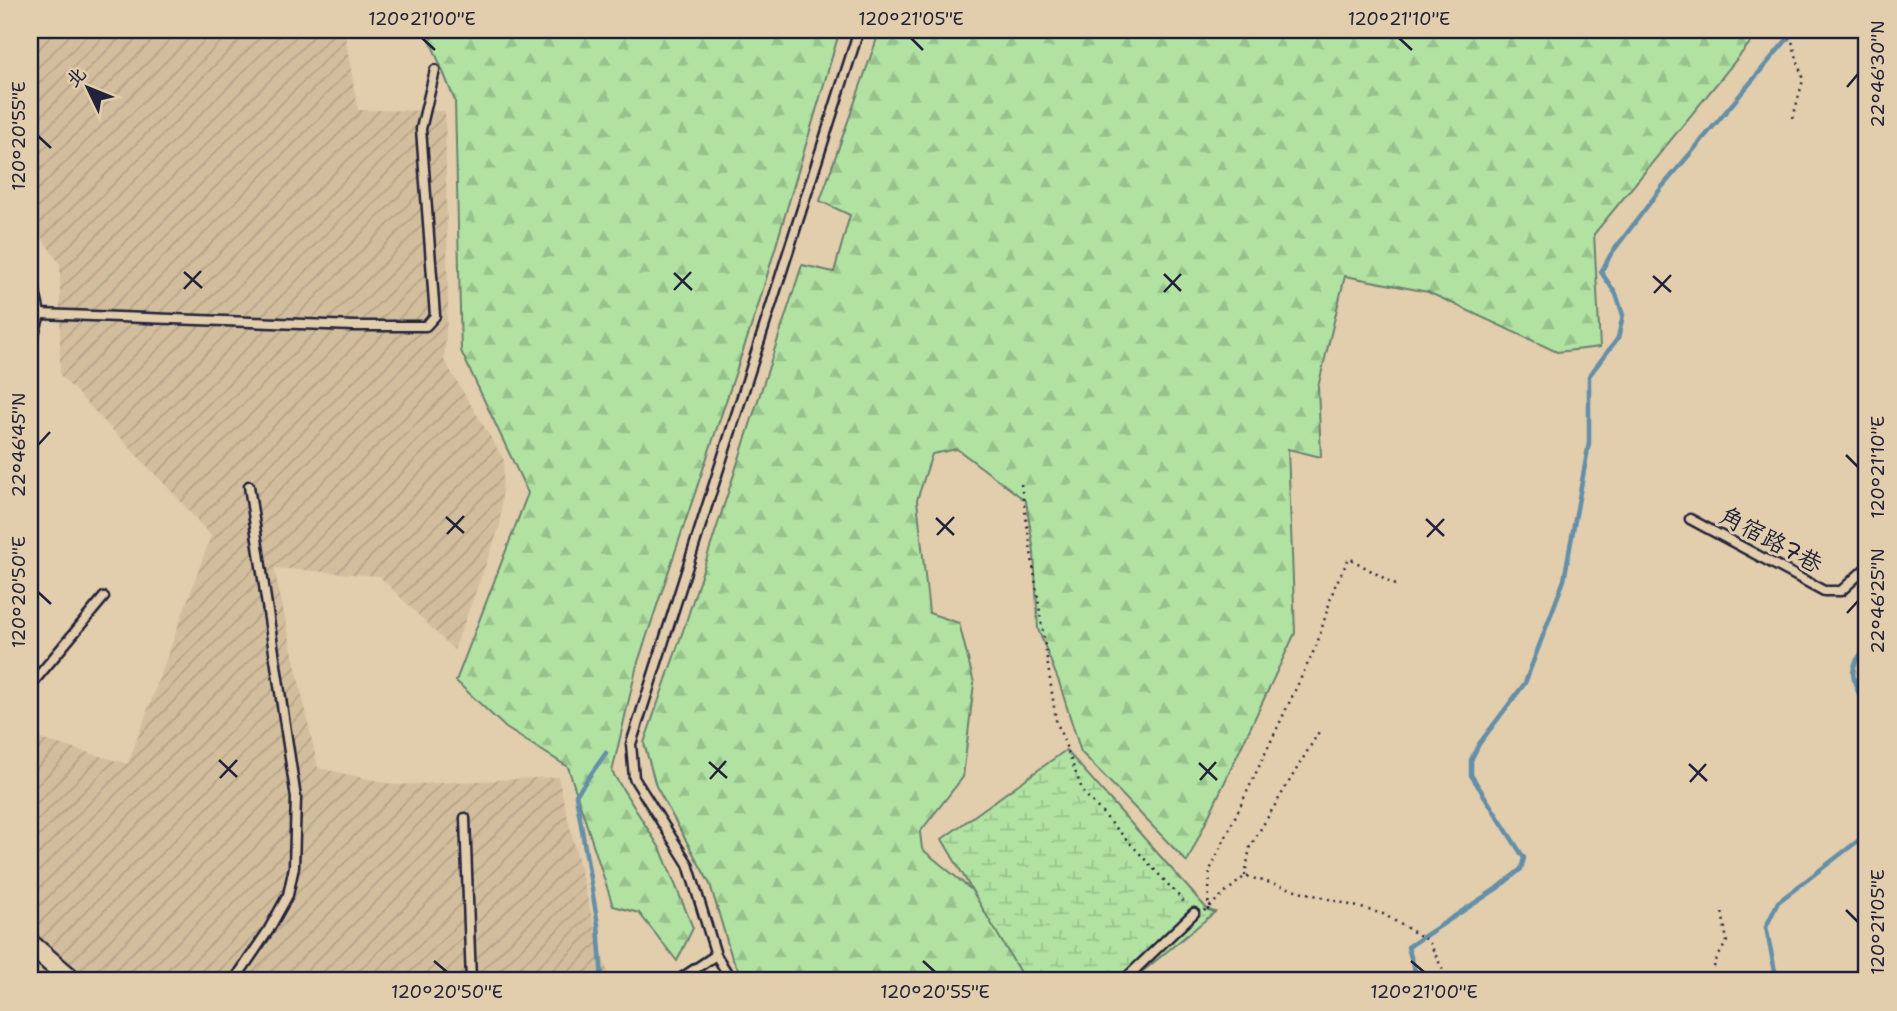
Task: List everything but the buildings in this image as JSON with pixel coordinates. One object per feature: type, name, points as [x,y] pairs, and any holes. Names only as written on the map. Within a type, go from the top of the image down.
[{"type":"street","points":[[30,944],[73,981]]},
{"type":"lane","points":[[732,981],[716,955],[688,864],[634,778],[631,744],[859,30]]},
{"type":"lane","points":[[40,314],[355,326],[426,326],[435,316],[421,129],[435,70]]},
{"type":"lane","points":[[30,270],[40,314],[30,347]]},
{"type":"lane","points":[[234,981],[268,931],[288,895],[294,867],[296,798],[249,486]]},
{"type":"lane","name":"角宿路7巷","points":[[1690,519],[1824,591],[1841,591],[1867,567]]},
{"type":"lane","points":[[30,686],[104,597]]},
{"type":"lane","points":[[465,818],[471,981]]},
{"type":"lane","points":[[1123,981],[1194,913]]},
{"type":"lane","points":[[677,981],[716,955]]},
{"type":"path","points":[[1785,30],[1792,41],[1803,79],[1793,118]]},
{"type":"path","points":[[1021,484],[1056,720],[1083,792],[1194,913],[1208,910],[1245,876],[1250,847],[1320,730]]},
{"type":"path","points":[[1208,910],[1210,870],[1317,644],[1334,588],[1349,558],[1396,585]]},
{"type":"path","points":[[1245,876],[1383,914],[1429,942],[1447,981]]},
{"type":"path","points":[[1716,981],[1714,964],[1727,941],[1722,911]]},
{"type":"shaded area","points":[[30,30],[344,30],[358,110],[445,111],[448,304],[444,360],[504,460],[500,526],[454,650],[379,576],[274,568],[318,768],[396,785],[558,777],[610,981],[30,981],[30,736],[128,764],[211,536],[60,375],[60,264],[30,221]]},
{"type":"shaded area","points":[[716,971],[722,981],[663,981]]},
{"type":"green space","points":[[436,30],[840,30],[758,306],[637,665],[612,772],[661,850],[693,928],[677,961],[639,913],[613,906],[568,767],[506,728],[456,681],[528,493],[461,351],[455,101],[430,40]]},
{"type":"green space","points":[[880,30],[1749,30],[1754,38],[1594,234],[1600,347],[1557,352],[1428,292],[1345,276],[1318,387],[1321,457],[1288,449],[1295,633],[1187,862],[1081,752],[1059,682],[1038,629],[1034,552],[1026,501],[957,449],[932,454],[917,500],[929,613],[959,623],[974,683],[963,777],[920,832],[922,849],[1082,981],[745,981],[732,958],[710,884],[656,786],[644,743],[802,265],[834,272],[850,215],[820,201]]},
{"type":"green space","points":[[1066,750],[1208,910],[1215,912],[1131,981],[1025,981],[942,839]]},
{"type":"waterway","points":[[1418,981],[1408,947],[1499,887],[1521,869],[1524,858],[1471,775],[1471,760],[1479,744],[1525,683],[1564,580],[1589,443],[1589,376],[1618,338],[1623,315],[1616,294],[1601,272],[1611,254],[1662,187],[1795,30]]},
{"type":"waterway","points":[[1867,648],[1859,656],[1853,672],[1867,713]]},
{"type":"waterway","points":[[602,981],[598,925],[576,795],[606,753]]},
{"type":"waterway","points":[[1777,981],[1766,927],[1778,902],[1867,834]]}]
